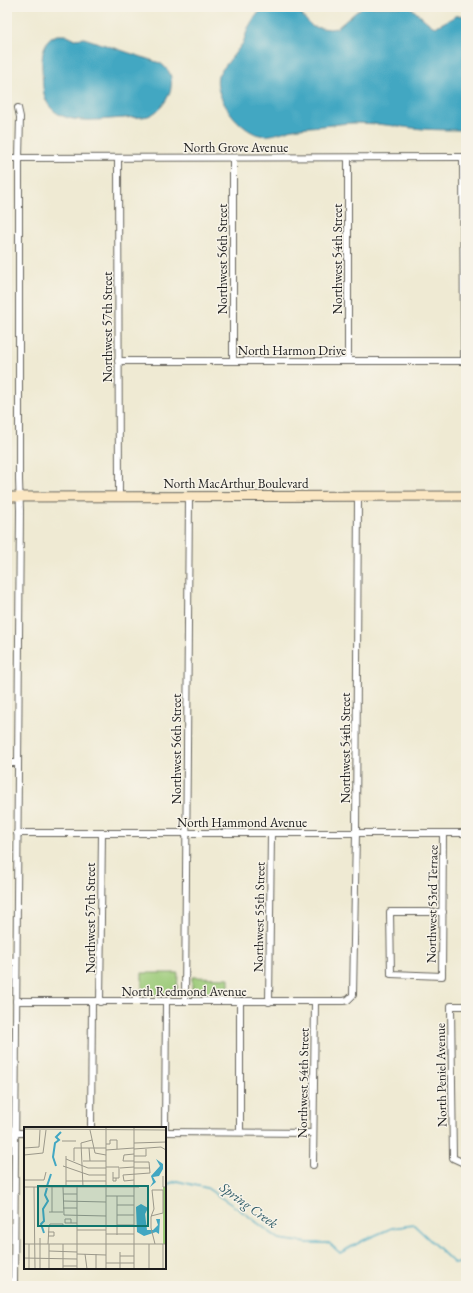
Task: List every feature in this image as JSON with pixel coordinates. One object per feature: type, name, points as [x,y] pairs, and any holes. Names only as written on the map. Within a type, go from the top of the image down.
[{"type":"main road","name":"North MacArthur Boulevard","points":[[7,497],[466,496]]},
{"type":"street","points":[[14,1286],[19,497],[20,116],[18,108]]},
{"type":"street","name":"North Grove Avenue","points":[[7,158],[465,158]]},
{"type":"street","name":"Northwest 57th Street","points":[[118,158],[118,497]]},
{"type":"street","name":"Northwest 56th Street","points":[[233,361],[234,158]]},
{"type":"street","name":"Northwest 54th Street","points":[[348,158],[348,360]]},
{"type":"street","points":[[465,158],[465,361]]},
{"type":"street","name":"North Harmon Drive","points":[[118,361],[465,361]]},
{"type":"street","name":"Northwest 54th Street","points":[[351,998],[354,991],[358,496]]},
{"type":"street","name":"Northwest 56th Street","points":[[185,1002],[189,497]]},
{"type":"street","points":[[7,763],[18,763]]},
{"type":"street","name":"Northwest 55th Street","points":[[269,1002],[271,833]]},
{"type":"street","name":"Northwest 53rd Terrace","points":[[443,833],[443,912],[442,976],[391,974],[390,912],[443,912]]},
{"type":"street","name":"North Hammond Avenue","points":[[17,834],[466,833]]},
{"type":"street","name":"Northwest 57th Street","points":[[100,1002],[102,834]]},
{"type":"street","points":[[7,962],[16,962]]},
{"type":"street","name":"North Redmond Avenue","points":[[16,1001],[315,1002],[344,1001],[351,998]]},
{"type":"street","points":[[91,1127],[92,1002]]},
{"type":"street","points":[[165,1127],[166,1002]]},
{"type":"street","points":[[240,1002],[240,1132]]},
{"type":"street","name":"Northwest 54th Street","points":[[313,1165],[315,1002]]},
{"type":"street","name":"North Peniel Avenue","points":[[466,1006],[451,1006],[453,1158],[466,1164]]},
{"type":"street","points":[[166,1132],[313,1133]]},
{"type":"street","points":[[15,1133],[24,1133]]},
{"type":"green space","points":[[142,973],[178,973],[177,995],[142,996]]},
{"type":"green space","points":[[192,977],[229,978],[229,994],[192,995]]},
{"type":"water","points":[[264,7],[296,7],[313,27],[330,29],[337,28],[362,7],[410,7],[435,27],[456,16],[466,15],[466,130],[428,129],[380,124],[346,123],[297,128],[268,135],[256,134],[249,130],[241,125],[228,110],[219,92],[217,83],[218,75],[243,43],[248,28],[254,18]]},
{"type":"water","points":[[57,35],[65,35],[74,39],[84,38],[160,63],[170,74],[171,86],[167,99],[159,109],[145,117],[85,120],[58,114],[48,104],[44,94],[42,67],[44,48],[52,37]]},
{"type":"waterway","name":"Spring Creek","points":[[166,1185],[177,1181],[207,1188],[279,1239],[308,1243],[329,1243],[340,1253],[364,1240],[392,1228],[414,1225],[455,1264],[466,1261]]}]
